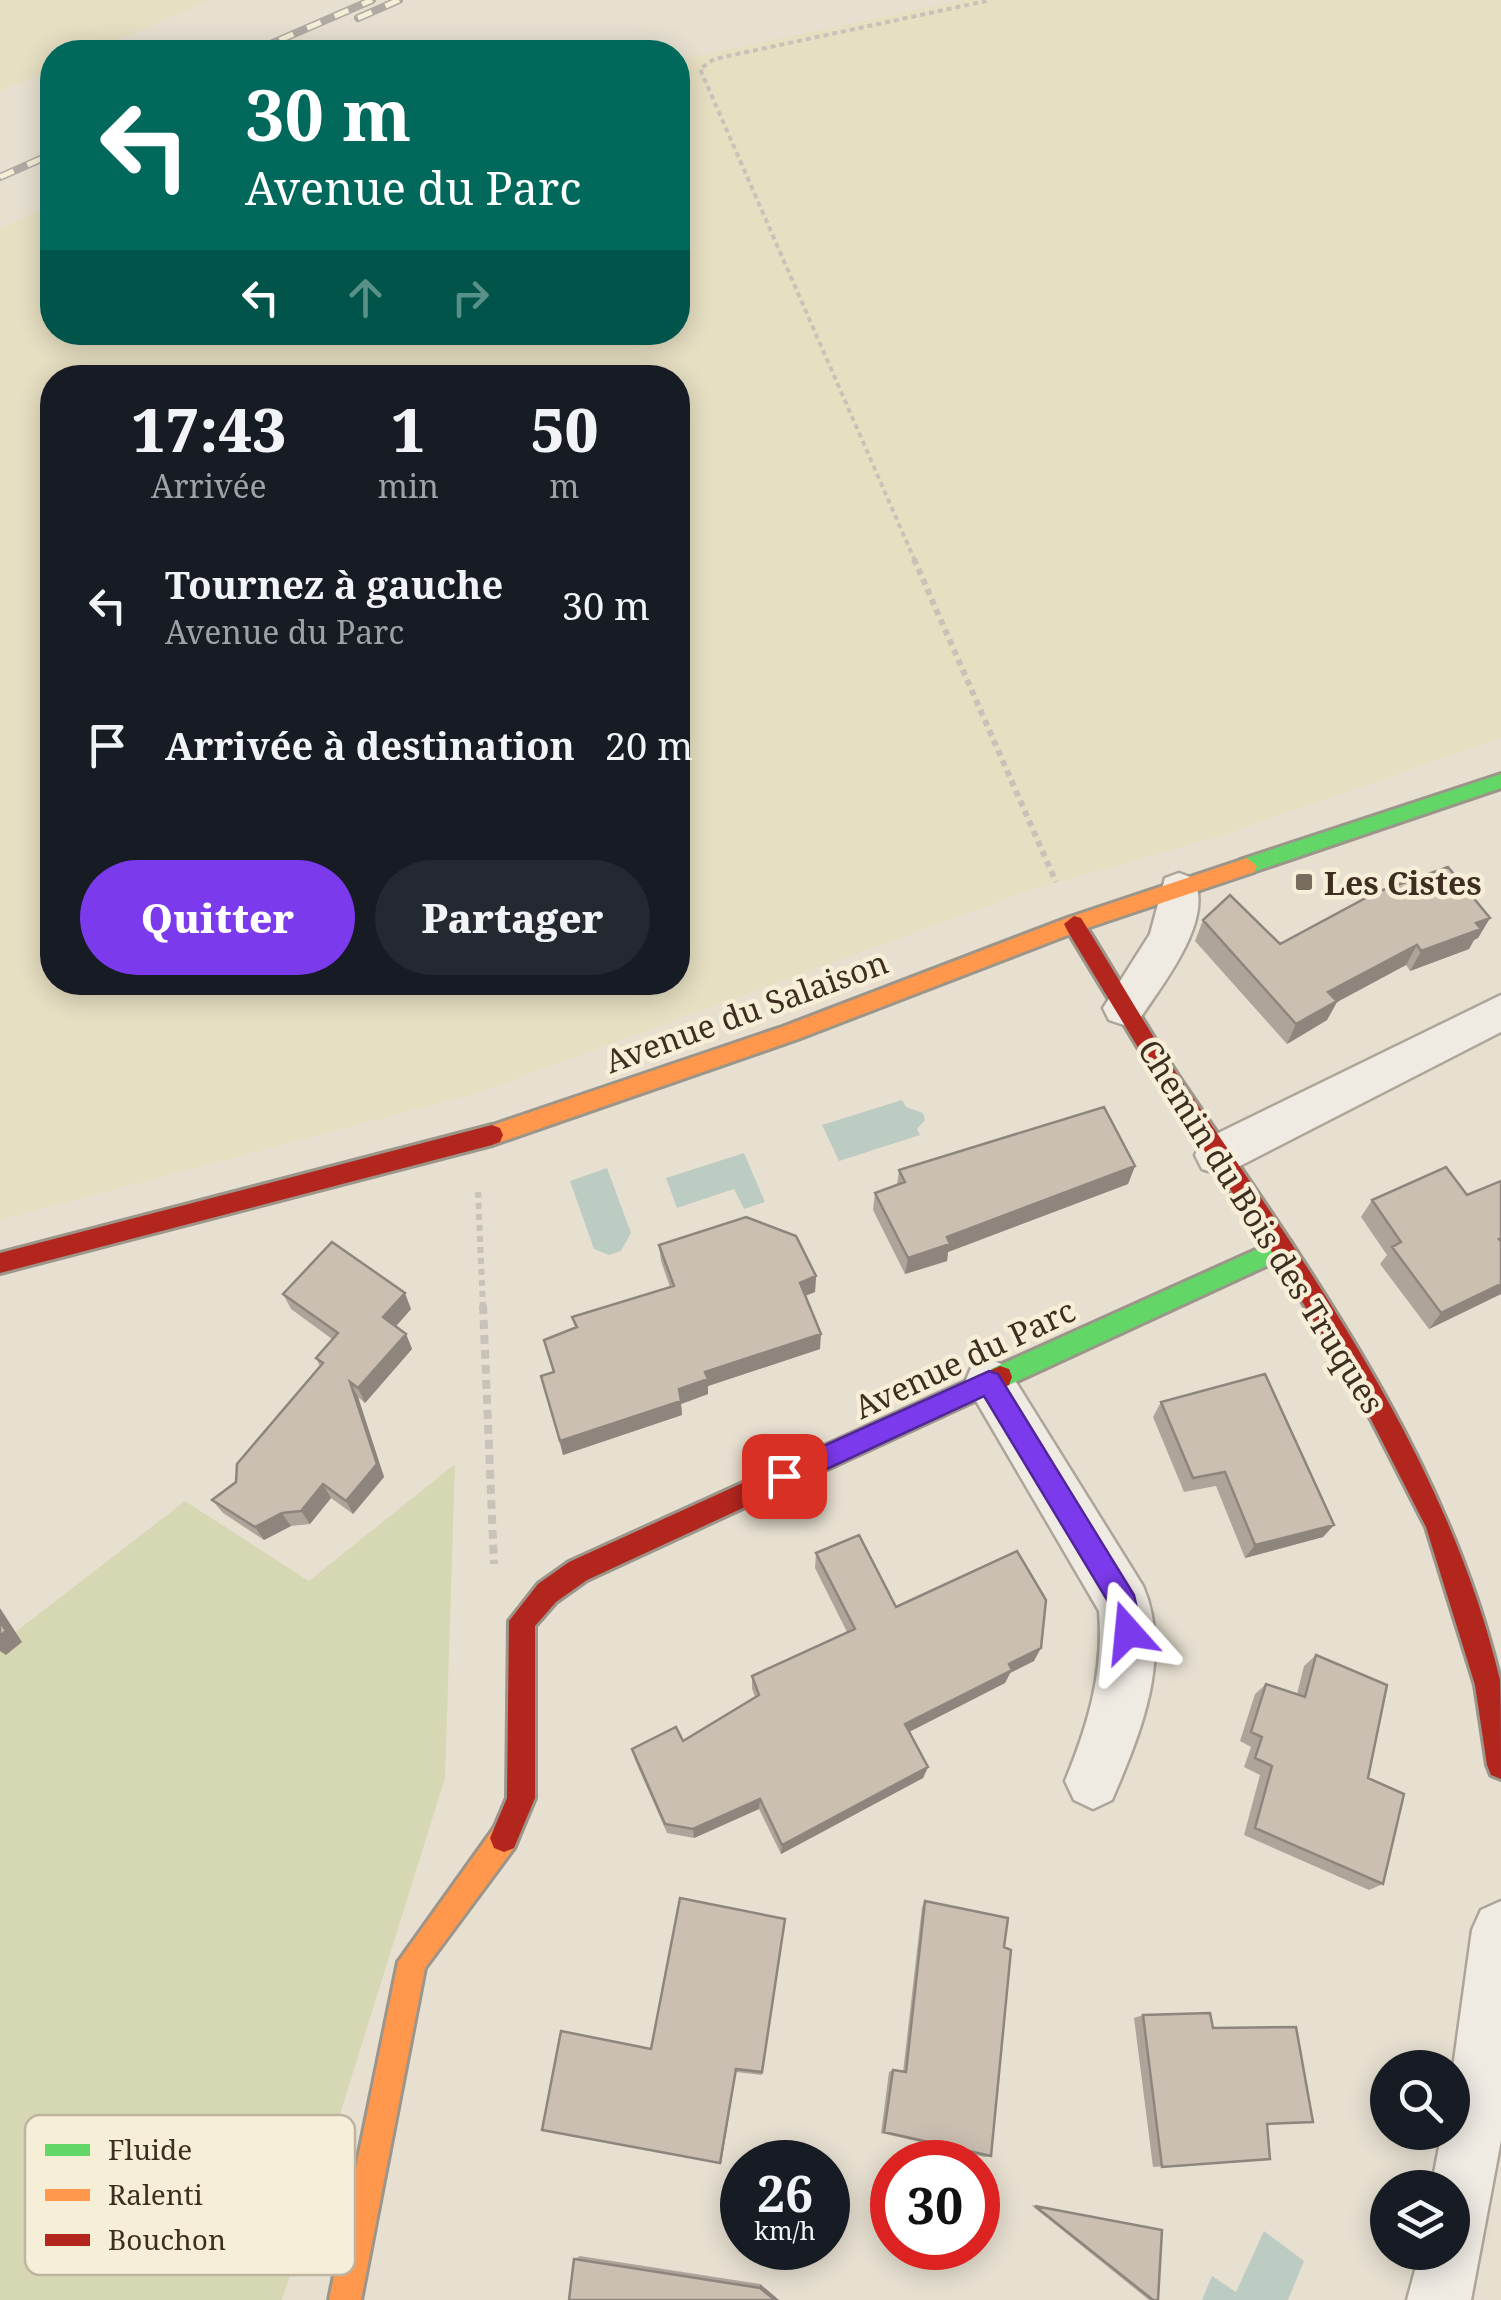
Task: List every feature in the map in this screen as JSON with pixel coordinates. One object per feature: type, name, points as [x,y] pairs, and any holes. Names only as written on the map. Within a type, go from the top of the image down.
[{"type":"street","name":"Avenue du Salaison","points":[[0,1263],[476,1141],[790,1033],[1074,924],[1501,781]]},
{"type":"street","points":[[1124,1008],[1170,938],[1179,889]]},
{"type":"street","name":"Chemin du Bois des Truques","points":[[1074,924],[1367,1386],[1438,1523],[1488,1685],[1501,1765]]},
{"type":"street","points":[[1218,1156],[1501,1012]]},
{"type":"street","name":"Avenue du Parc","points":[[522,1621],[547,1593],[578,1570],[1282,1248]]},
{"type":"street","points":[[989,1382],[1125,1604],[1128,1632],[1122,1710],[1094,1782]]},
{"type":"street","points":[[355,2250],[412,1962],[506,1836],[522,1798],[522,1621]]},
{"type":"street","points":[[1465,2170],[1488,2044],[1501,1930]]},
{"type":"street","points":[[1438,2300],[1446,2270]]},
{"type":"street","points":[[345,2300],[350,2275]]},
{"type":"path","points":[[991,0],[714,59],[700,69],[1074,924]]},
{"type":"path","points":[[476,1141],[492,1560],[522,1621]]},
{"type":"shaded area","points":[[0,0],[210,0],[119,40],[40,40],[40,75],[0,91]]},
{"type":"shaded area","points":[[963,0],[1501,0],[1501,738],[1221,836],[1028,891],[477,1093],[0,1220],[0,228],[40,210],[40,345],[690,345],[690,57]]},
{"type":"shaded area","points":[[902,1100],[906,1107],[923,1113],[925,1120],[917,1129],[920,1135],[839,1161],[822,1125]]},
{"type":"shaded area","points":[[744,1153],[765,1202],[744,1209],[734,1189],[677,1208],[666,1178]]},
{"type":"shaded area","points":[[607,1168],[631,1233],[621,1251],[609,1255],[594,1249],[570,1181]]},
{"type":"shaded area","points":[[1264,2231],[1304,2261],[1288,2300],[1202,2300],[1212,2276],[1236,2292]]},
{"type":"green space","points":[[455,1464],[445,1778],[340,2115],[25,2115],[25,2275],[290,2275],[282,2300],[0,2300],[0,1644],[185,1501],[309,1581]]},
{"type":"building","points":[[1448,867],[1490,918],[1476,923],[1481,929],[1421,951],[1417,945],[1328,992],[1337,1001],[1296,1024],[1203,920],[1230,895],[1280,944],[1377,892]]},
{"type":"building","points":[[1104,1107],[1135,1166],[947,1237],[950,1244],[908,1258],[875,1193],[905,1182],[899,1170]]},
{"type":"building","points":[[1446,1167],[1467,1195],[1501,1181],[1501,1284],[1441,1313],[1392,1247],[1401,1242],[1372,1200]]},
{"type":"building","points":[[746,1217],[796,1236],[816,1276],[800,1283],[821,1334],[705,1372],[708,1379],[679,1389],[681,1401],[560,1441],[541,1376],[554,1372],[544,1340],[577,1327],[572,1317],[674,1286],[659,1245]]},
{"type":"building","points":[[332,1242],[405,1293],[383,1317],[406,1334],[358,1388],[350,1382],[377,1464],[346,1501],[323,1484],[301,1511],[282,1513],[255,1527],[212,1500],[236,1482],[237,1464],[323,1363],[316,1358],[338,1333],[283,1294]]},
{"type":"building","points":[[1265,1374],[1334,1525],[1255,1545],[1225,1472],[1193,1478],[1161,1402]]},
{"type":"building","points":[[859,1535],[896,1607],[1017,1551],[1046,1600],[1041,1648],[1009,1664],[1012,1670],[905,1724],[928,1767],[782,1845],[760,1799],[693,1829],[665,1824],[632,1749],[676,1727],[683,1741],[759,1695],[752,1676],[855,1629],[816,1553]]},
{"type":"building","points":[[1316,1655],[1387,1685],[1368,1778],[1404,1794],[1383,1884],[1255,1828],[1272,1766],[1255,1758],[1262,1737],[1251,1732],[1266,1684],[1305,1697]]},
{"type":"building","points":[[680,1898],[785,1919],[762,2072],[736,2069],[724,2140],[720,2140],[720,2163],[542,2130],[561,2031],[651,2049]]},
{"type":"building","points":[[925,1901],[1008,1918],[1004,1947],[1011,1950],[993,2140],[920,2140],[884,2132],[893,2070],[906,2072]]},
{"type":"building","points":[[1210,2013],[1213,2028],[1296,2027],[1313,2122],[1267,2124],[1270,2159],[1162,2167],[1143,2015]]},
{"type":"building","points":[[1035,2206],[1162,2230],[1158,2300],[1153,2300]]},
{"type":"building","points":[[574,2259],[760,2288],[775,2300],[569,2300]]},
{"type":"railway","points":[[280,40],[372,0]]},
{"type":"railway","points":[[358,18],[399,0]]},
{"type":"railway","points":[[0,177],[40,159]]},
{"type":"traffic: fast","points":[[1247,866],[1501,781]]},
{"type":"traffic: fast","points":[[1000,1377],[1282,1248]]},
{"type":"traffic: slow","points":[[492,1135],[790,1033],[1074,924],[1247,866]]},
{"type":"traffic: slow","points":[[355,2250],[412,1962],[504,1838]]},
{"type":"traffic: slow","points":[[345,2300],[350,2275]]},
{"type":"traffic: jam","points":[[1074,924],[1170,1081],[1282,1248],[1367,1386],[1438,1523],[1488,1685],[1501,1765]]},
{"type":"traffic: jam","points":[[0,1263],[492,1135]]},
{"type":"traffic: jam","points":[[504,1838],[521,1798],[522,1621],[547,1593],[578,1571],[1000,1377]]},
{"type":"place","name":"Les Cistes","points":[[1304,882]]},
{"type":"route","points":[[784,1476],[989,1382],[1125,1604],[1128,1632]]}]
